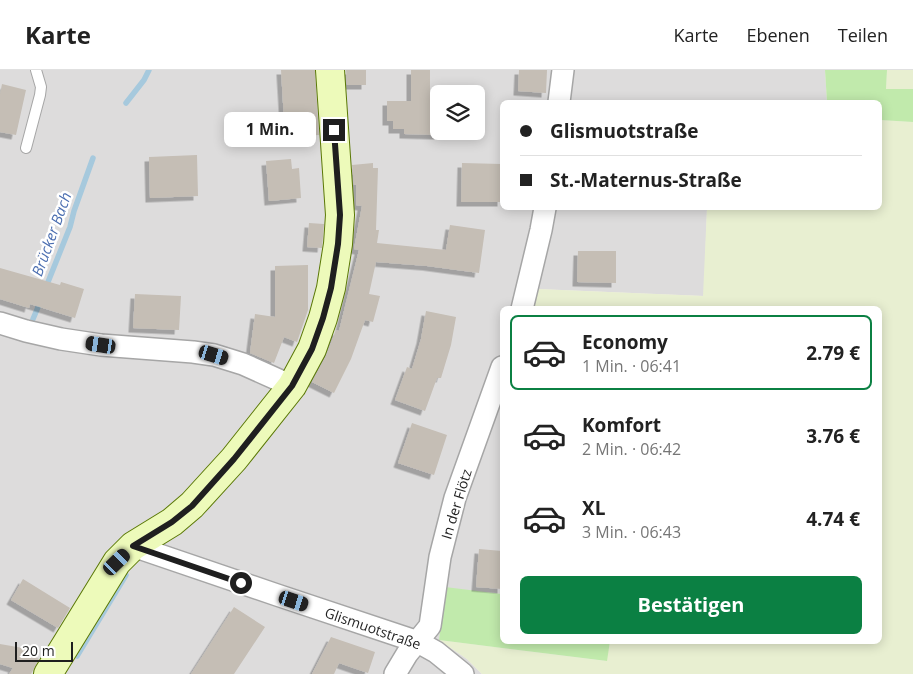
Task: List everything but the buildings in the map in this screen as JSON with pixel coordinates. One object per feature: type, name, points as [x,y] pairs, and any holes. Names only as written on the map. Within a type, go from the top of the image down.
[{"type":"street","points":[[48,674],[117,562],[133,546],[172,522],[192,506],[234,459],[292,386],[312,349],[331,288],[338,244],[340,215],[330,70]]},
{"type":"street","points":[[559,100],[563,70]]},
{"type":"street","points":[[523,306],[545,210]]},
{"type":"street","points":[[0,323],[61,339],[101,345],[214,355],[243,364],[292,386]]},
{"type":"street","name":"In der Flötz","points":[[395,674],[407,654],[430,626],[440,557],[455,498],[500,373]]},
{"type":"street","name":"Glismuotstraße","points":[[133,546],[418,642],[436,652],[463,674]]},
{"type":"lane","points":[[26,148],[40,95],[41,86],[36,70]]},
{"type":"shaded area","points":[[0,70],[825,70],[827,100],[500,100],[500,210],[707,210],[704,296],[538,289],[533,306],[500,306],[500,594],[446,588],[439,640],[467,659],[482,674],[0,674]]},
{"type":"green space","points":[[825,70],[887,70],[886,89],[913,89],[913,122],[882,120],[882,100],[827,100]]},
{"type":"green space","points":[[887,70],[913,70],[913,89],[886,89]]},
{"type":"green space","points":[[882,120],[913,122],[913,674],[482,674],[467,659],[439,640],[606,661],[609,644],[882,644],[882,306],[533,306],[537,289],[703,296],[707,210],[882,210]]},
{"type":"green space","points":[[445,587],[500,594],[500,644],[610,644],[607,661],[439,640]]},
{"type":"waterway","name":"Brücker Bach","points":[[126,103],[144,80],[149,70]]},
{"type":"waterway","name":"Brücker Bach","points":[[46,287],[70,227],[93,158]]},
{"type":"waterway","name":"Brücker Bach","points":[[33,319],[41,300]]},
{"type":"waterway","name":"Brücker Bach","points":[[77,656],[126,575]]},
{"type":"route","points":[[241,583],[133,546],[172,522],[192,506],[234,459],[292,386],[312,349],[331,288],[338,244],[340,215],[334,130]]}]
